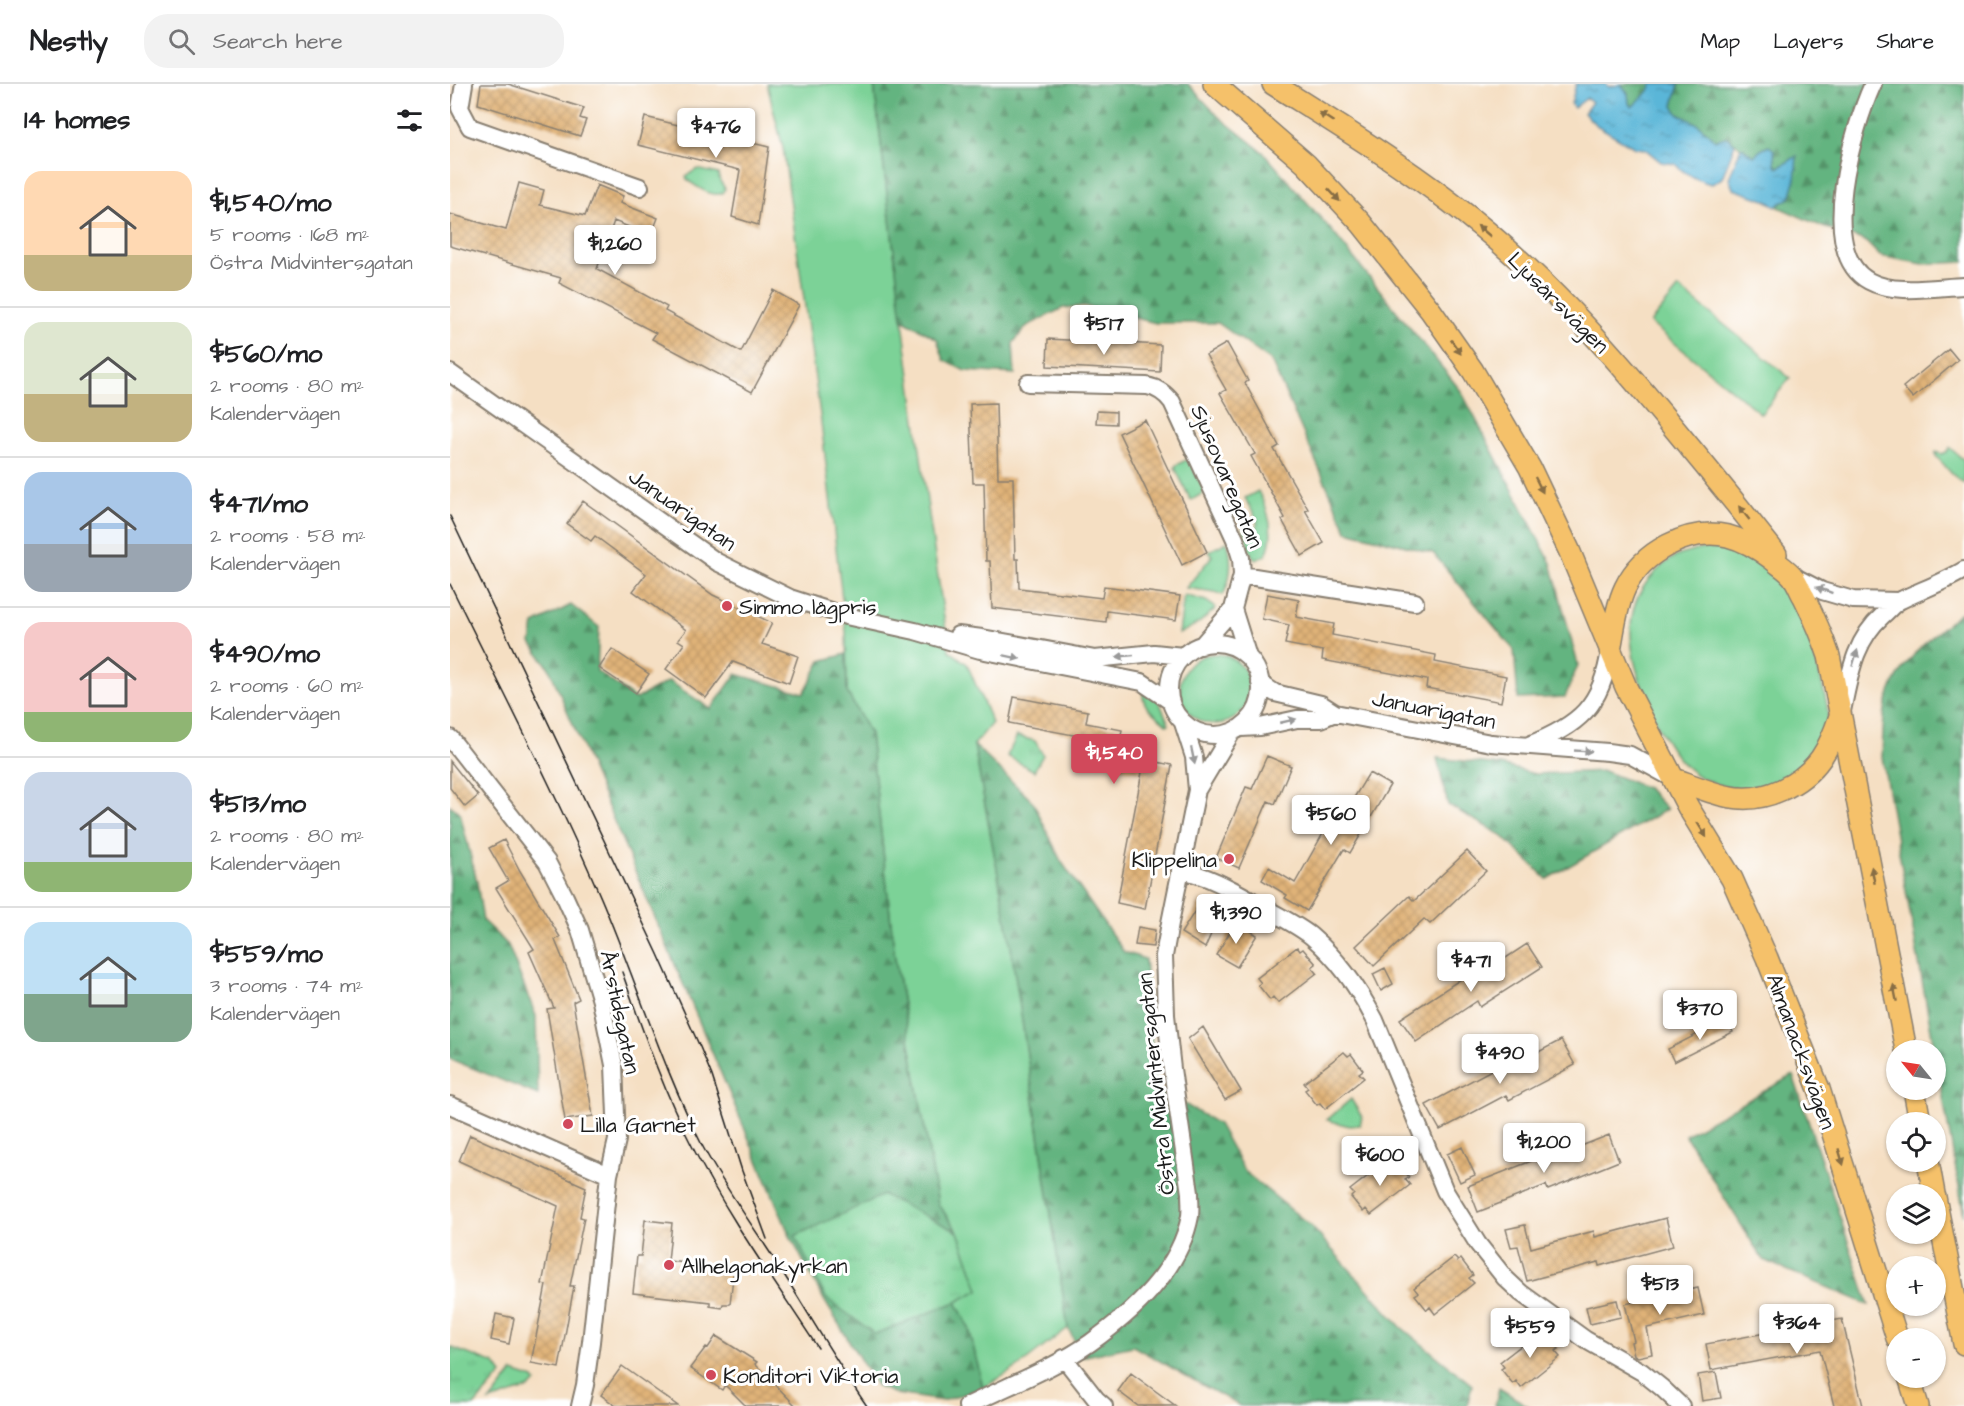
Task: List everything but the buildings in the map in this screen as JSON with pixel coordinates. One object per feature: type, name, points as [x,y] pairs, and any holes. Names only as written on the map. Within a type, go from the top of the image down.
[{"type":"main road","points":[[1214,84],[1306,164],[1361,223],[1431,311],[1473,371],[1545,497],[1610,650]]},
{"type":"main road","name":"Ljusårsvägen","points":[[1273,84],[1368,144],[1452,203],[1540,281],[1598,338],[1793,576]]},
{"type":"main road","points":[[1610,650],[1620,602],[1632,576],[1651,556],[1674,542],[1702,536],[1726,536],[1756,548],[1793,576],[1821,632],[1831,665],[1904,1040]]},
{"type":"main road","name":"Almanacksvägen","points":[[1610,650],[1626,687],[1688,807],[1732,879],[1782,994],[1819,1089],[1894,1328]]},
{"type":"main road","points":[[1674,779],[1734,798],[1752,798],[1774,793],[1793,784],[1820,760],[1833,738],[1841,715]]},
{"type":"main road","points":[[1944,1244],[1964,1344]]},
{"type":"main road","points":[[1912,1388],[1918,1406]]},
{"type":"street","points":[[464,84],[460,108],[470,127],[640,187]]},
{"type":"street","points":[[1873,84],[1854,133],[1846,171],[1843,238],[1846,254],[1860,275],[1876,284],[1906,289],[1964,286]]},
{"type":"street","name":"Januarigatan","points":[[450,373],[717,562],[790,598],[846,616],[915,631],[980,650],[1143,682],[1170,701]]},
{"type":"street","name":"Sjusovaregatan","points":[[1028,383],[1147,386],[1166,394],[1172,402],[1235,539],[1241,558],[1242,575],[1233,609],[1201,645]]},
{"type":"street","points":[[1841,715],[1854,659],[1863,637],[1874,623],[1899,601],[1964,570]]},
{"type":"street","points":[[1242,575],[1415,602]]},
{"type":"street","points":[[1793,576],[1822,591],[1853,600],[1899,601]]},
{"type":"street","points":[[1233,609],[1248,657],[1257,672],[1260,683],[1261,692],[1257,708],[1247,722],[1236,730],[1219,735],[1206,735],[1183,723],[1170,701],[1169,688],[1176,665],[1184,656],[1201,645],[1213,643],[1226,645],[1248,657]]},
{"type":"street","name":"Januarigatan","points":[[915,631],[982,638],[1095,659],[1154,653],[1184,656]]},
{"type":"street","points":[[1525,747],[1560,731],[1592,705],[1606,676],[1610,650]]},
{"type":"street","name":"Januarigatan","points":[[1260,683],[1275,693],[1321,704],[1335,713],[1491,743],[1630,755],[1674,779]]},
{"type":"street","name":"Januarigatan","points":[[1236,730],[1297,719],[1321,718],[1335,713]]},
{"type":"street","name":"Östra Midvintersgatan","points":[[967,1406],[1064,1358],[1089,1343],[1135,1306],[1151,1290],[1176,1255],[1190,1215],[1190,1192],[1172,1069],[1165,1001],[1164,956],[1197,790],[1194,757],[1183,723]]},
{"type":"street","name":"Östra Midvintersgatan","points":[[1197,790],[1236,730]]},
{"type":"street","name":"Årstidsgatan","points":[[450,738],[547,862],[580,930],[601,1001],[614,1065],[617,1140],[609,1174],[591,1341],[580,1406]]},
{"type":"street","points":[[1180,870],[1222,883],[1310,935],[1332,956],[1361,994],[1375,1020],[1445,1191],[1478,1244],[1505,1278],[1521,1293],[1586,1340],[1642,1372],[1681,1406]]},
{"type":"street","points":[[450,1105],[609,1174]]},
{"type":"street","points":[[1064,1358],[1104,1406]]},
{"type":"green space","points":[[767,84],[874,84],[909,367],[949,650],[967,664],[992,723],[974,745],[1009,933],[1068,1328],[1018,1367],[983,1388],[969,1328],[956,1302],[979,1290],[958,1232],[938,1204],[895,959],[870,734],[847,692],[846,632],[821,422],[783,148]]},
{"type":"green space","points":[[874,84],[1188,84],[1219,117],[1264,153],[1332,231],[1461,391],[1551,563],[1578,665],[1565,697],[1518,699],[1514,650],[1433,553],[1347,531],[1271,361],[1218,323],[1156,323],[1084,306],[1063,308],[1027,326],[1013,343],[1015,374],[965,371],[944,360],[937,339],[902,319]]},
{"type":"green space","points":[[1621,84],[1652,84],[1649,91],[1632,107],[1629,104],[1628,94]]},
{"type":"green space","points":[[1679,84],[1964,84],[1964,262],[1923,264],[1880,256],[1864,240],[1823,227],[1776,206],[1790,198],[1797,157],[1778,168],[1775,164],[1774,150],[1761,150],[1754,156],[1726,137],[1715,140],[1698,124],[1678,114],[1673,105]]},
{"type":"green space","points":[[697,169],[718,174],[725,188],[723,193],[709,193],[687,180],[686,176]]},
{"type":"green space","points":[[1679,288],[1790,378],[1761,414],[1650,323]]},
{"type":"green space","points":[[1950,448],[1964,460],[1964,484],[1936,456],[1936,452],[1941,454]]},
{"type":"green space","points":[[1188,459],[1205,492],[1192,500],[1175,468],[1176,465]]},
{"type":"green space","points":[[1258,491],[1268,515],[1271,539],[1266,555],[1256,560],[1251,554],[1242,524],[1251,518],[1251,529],[1257,536],[1257,519],[1245,498]]},
{"type":"green space","points":[[1227,542],[1230,569],[1223,595],[1186,588],[1212,556],[1209,551]]},
{"type":"green space","points":[[1706,548],[1746,555],[1761,565],[1785,590],[1809,639],[1826,698],[1827,725],[1822,741],[1814,754],[1781,783],[1770,788],[1746,789],[1721,785],[1699,776],[1683,764],[1659,729],[1636,669],[1631,621],[1641,591],[1668,561]]},
{"type":"green space","points":[[1184,595],[1206,601],[1215,607],[1199,623],[1179,634]]},
{"type":"green space","points":[[571,605],[599,627],[597,671],[636,699],[669,681],[711,709],[736,674],[804,693],[821,661],[846,654],[847,692],[870,734],[895,959],[938,1204],[958,1232],[883,1196],[795,1236],[875,1334],[956,1302],[969,1328],[983,1388],[943,1401],[896,1394],[877,1387],[824,1300],[790,1236],[549,668],[531,643],[534,624]]},
{"type":"green space","points":[[1964,610],[1964,1215],[1943,1100],[1946,1100],[1946,1040],[1933,1040],[1882,757],[1885,707],[1892,687],[1908,661]]},
{"type":"green space","points":[[1215,654],[1228,657],[1240,664],[1247,676],[1250,689],[1247,702],[1240,714],[1228,721],[1215,724],[1202,721],[1190,714],[1183,702],[1180,689],[1183,676],[1190,664],[1202,657]]},
{"type":"green space","points":[[1143,691],[1158,699],[1169,724],[1167,725],[1147,707]]},
{"type":"green space","points":[[1017,736],[1035,741],[1043,755],[1034,771],[1007,756]]},
{"type":"green space","points":[[974,745],[1033,802],[1061,861],[1124,952],[1145,959],[1156,1087],[1218,1124],[1245,1172],[1311,1226],[1401,1327],[1472,1385],[1467,1406],[1240,1406],[1133,1346],[1082,1357],[1068,1328],[1009,934]]},
{"type":"green space","points":[[1437,758],[1500,765],[1535,774],[1604,771],[1647,788],[1667,809],[1547,879],[1501,835],[1448,805]]},
{"type":"green space","points":[[450,805],[460,813],[477,882],[483,921],[508,945],[536,1016],[538,1095],[450,1059]]},
{"type":"green space","points":[[1793,1075],[1869,1305],[1763,1260],[1685,1135]]},
{"type":"green space","points":[[1351,1099],[1362,1117],[1360,1125],[1349,1126],[1327,1120]]},
{"type":"green space","points":[[883,1195],[958,1232],[979,1290],[956,1302],[875,1334],[826,1298],[795,1236]]},
{"type":"green space","points":[[450,1347],[495,1364],[502,1374],[474,1406],[450,1406]]},
{"type":"green space","points":[[513,1372],[534,1379],[536,1382],[530,1388],[490,1401]]},
{"type":"green space","points":[[1499,1388],[1528,1406],[1495,1406]]},
{"type":"water","points":[[1576,84],[1606,84],[1609,87],[1621,84],[1628,94],[1629,104],[1632,107],[1649,91],[1652,84],[1679,84],[1673,105],[1678,114],[1698,124],[1715,140],[1726,137],[1735,144],[1722,178],[1712,184],[1698,179],[1675,164],[1661,162],[1645,149],[1635,148],[1596,125],[1584,113],[1592,102],[1587,98],[1574,108],[1571,104]]},
{"type":"water","points":[[1769,146],[1774,150],[1775,164],[1778,168],[1797,156],[1795,181],[1790,198],[1776,206],[1733,189],[1729,178],[1741,147],[1754,156]]},
{"type":"tram line","points":[[450,516],[700,1047],[767,1239]]},
{"type":"tram line","points":[[450,584],[546,779],[601,898],[662,1055],[703,1147],[867,1406]]},
{"type":"tram line","points":[[622,972],[663,1082],[692,1146],[736,1224],[818,1348]]},
{"type":"place","name":"Simmo lågpris","points":[[727,606]]},
{"type":"place","name":"Klippelina","points":[[1229,859]]},
{"type":"place","name":"Lilla Garnet","points":[[568,1124]]},
{"type":"place","name":"Allhelgonakyrkan","points":[[669,1265]]},
{"type":"place","name":"Konditori Viktoria","points":[[711,1375]]}]
